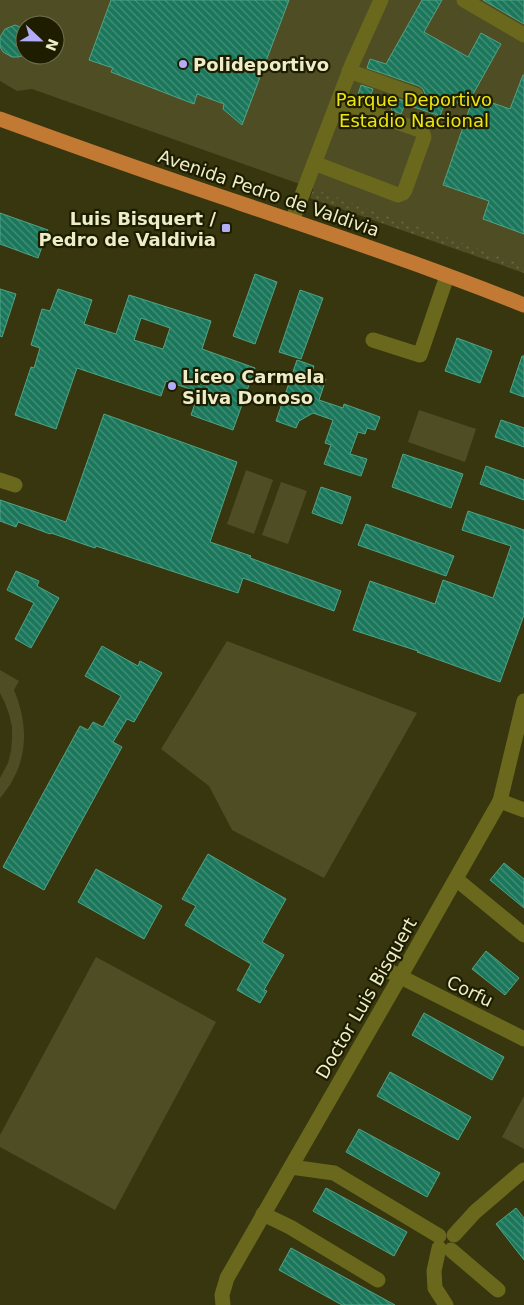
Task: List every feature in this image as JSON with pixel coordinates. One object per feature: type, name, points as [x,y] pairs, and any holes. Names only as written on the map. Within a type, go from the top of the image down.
[{"type":"main road","name":"Avenida Pedro de Valdivia","points":[[0,119],[156,175],[357,242],[524,305]]},
{"type":"street","points":[[292,221],[349,71],[381,0]]},
{"type":"street","points":[[464,0],[524,35]]},
{"type":"street","points":[[349,71],[416,95]]},
{"type":"street","points":[[314,163],[398,195],[405,190],[424,136],[422,131],[338,101]]},
{"type":"street","points":[[373,340],[420,356],[447,276]]},
{"type":"street","points":[[0,480],[15,485]]},
{"type":"street","name":"Doctor Luis Bisquert","points":[[223,1305],[222,1295],[227,1278],[500,801],[524,701]]},
{"type":"street","points":[[500,801],[524,810]]},
{"type":"street","points":[[456,879],[524,935]]},
{"type":"street","name":"Corfu","points":[[385,970],[524,1039]]},
{"type":"street","points":[[291,1167],[334,1173],[446,1242],[498,1290]]},
{"type":"street","points":[[446,1305],[435,1288],[434,1271],[446,1242],[475,1212],[522,1178]]},
{"type":"street","points":[[263,1214],[290,1227],[378,1280]]},
{"type":"green space","name":"Parque Deportivo Estadio Nacional","points":[[0,0],[524,0],[524,265],[32,89],[17,91],[0,81]]},
{"type":"green space","points":[[316,182],[524,238],[524,273],[310,198]]},
{"type":"green space","points":[[419,410],[476,429],[465,462],[408,442]]},
{"type":"green space","points":[[246,470],[273,480],[254,534],[227,524]]},
{"type":"green space","points":[[281,482],[307,491],[288,544],[262,535]]},
{"type":"green space","points":[[227,641],[417,713],[324,878],[232,830],[209,786],[161,749]]},
{"type":"green space","points":[[0,670],[19,681],[14,690],[19,704],[24,732],[21,760],[9,786],[0,798],[0,778],[8,763],[11,751],[12,727],[0,693]]},
{"type":"green space","points":[[96,957],[216,1022],[115,1210],[0,1147],[0,1135]]},
{"type":"green space","points":[[524,1096],[524,1149],[502,1137]]},
{"type":"building","name":"Polideportivo","points":[[111,0],[289,0],[242,125],[223,109],[224,104],[197,94],[194,104],[111,72],[113,68],[89,60]]},
{"type":"building","points":[[422,0],[442,0],[424,32],[468,57],[481,33],[501,44],[472,96],[510,109],[524,75],[524,234],[483,219],[489,201],[443,185],[470,107],[446,99],[440,116],[405,104],[401,114],[391,110],[396,98],[417,104],[425,98],[423,89],[367,68],[370,59],[386,64]]},
{"type":"building","points":[[483,0],[524,0],[524,24]]},
{"type":"building","points":[[15,25],[15,57],[3,52],[0,47],[0,37],[5,29]]},
{"type":"building","points":[[361,85],[373,89],[368,102],[357,98]]},
{"type":"building","points":[[0,213],[48,230],[38,258],[0,244]]},
{"type":"building","points":[[255,274],[277,282],[255,344],[233,336]]},
{"type":"building","points":[[0,289],[16,294],[2,337],[0,336]]},
{"type":"building","points":[[58,289],[92,300],[84,324],[116,334],[129,295],[211,321],[202,349],[255,368],[233,430],[191,415],[199,392],[166,381],[161,396],[77,368],[56,429],[15,415],[31,367],[34,368],[40,348],[31,345],[42,309],[50,311]],"holes":[[[141,318],[170,328],[163,349],[134,340]]]},
{"type":"building","points":[[300,290],[323,298],[301,359],[279,352]]},
{"type":"building","points":[[457,338],[492,351],[480,383],[445,371]]},
{"type":"building","points":[[522,356],[524,356],[524,397],[510,392]]},
{"type":"building","points":[[297,360],[314,366],[311,374],[326,379],[319,400],[343,408],[344,404],[380,417],[375,430],[367,428],[365,434],[358,432],[350,454],[367,459],[361,476],[324,464],[331,445],[325,443],[333,420],[313,413],[299,421],[296,428],[276,421]]},
{"type":"building","points":[[104,414],[237,462],[210,542],[341,591],[334,611],[243,578],[238,593],[96,546],[95,548],[50,534],[18,522],[16,527],[0,521],[0,500],[66,522]]},
{"type":"building","points":[[501,420],[524,428],[524,447],[495,437]]},
{"type":"building","points":[[403,454],[463,474],[451,508],[392,487]]},
{"type":"building","points":[[486,466],[524,480],[524,500],[480,484]]},
{"type":"building","points":[[321,487],[351,497],[342,524],[312,513]]},
{"type":"building","points":[[468,511],[524,530],[524,615],[500,682],[418,651],[353,630],[370,581],[435,604],[443,580],[493,598],[511,546],[462,530]]},
{"type":"building","points":[[366,524],[454,556],[446,576],[358,545]]},
{"type":"building","points":[[16,571],[39,581],[37,586],[59,598],[31,648],[15,639],[34,603],[7,590]]},
{"type":"building","points":[[102,646],[138,666],[140,661],[162,673],[134,722],[127,719],[113,742],[122,747],[44,890],[3,867],[80,726],[88,730],[93,722],[103,727],[121,696],[85,676]]},
{"type":"building","points":[[208,854],[286,899],[262,942],[284,955],[264,990],[267,991],[260,1003],[237,990],[251,964],[185,925],[196,906],[182,899]]},
{"type":"building","points":[[504,863],[524,879],[524,908],[490,880]]},
{"type":"building","points":[[96,869],[162,906],[144,939],[78,902]]},
{"type":"building","points":[[486,951],[519,978],[505,995],[472,969]]},
{"type":"building","points":[[424,1013],[504,1057],[492,1080],[412,1035]]},
{"type":"building","points":[[390,1072],[471,1117],[458,1140],[377,1096]]},
{"type":"building","points":[[359,1129],[440,1173],[427,1197],[346,1152]]},
{"type":"building","points":[[326,1188],[407,1232],[394,1256],[313,1211]]},
{"type":"building","points":[[516,1208],[524,1218],[524,1260],[496,1224]]},
{"type":"building","points":[[291,1248],[395,1305],[342,1305],[279,1270]]},
{"type":"place","name":"Polideportivo","points":[[183,64]]},
{"type":"place","name":"Luis Bisquert / Pedro de Valdivia","points":[[226,228]]},
{"type":"place","name":"Liceo Carmela Silva Donoso","points":[[172,386]]}]
